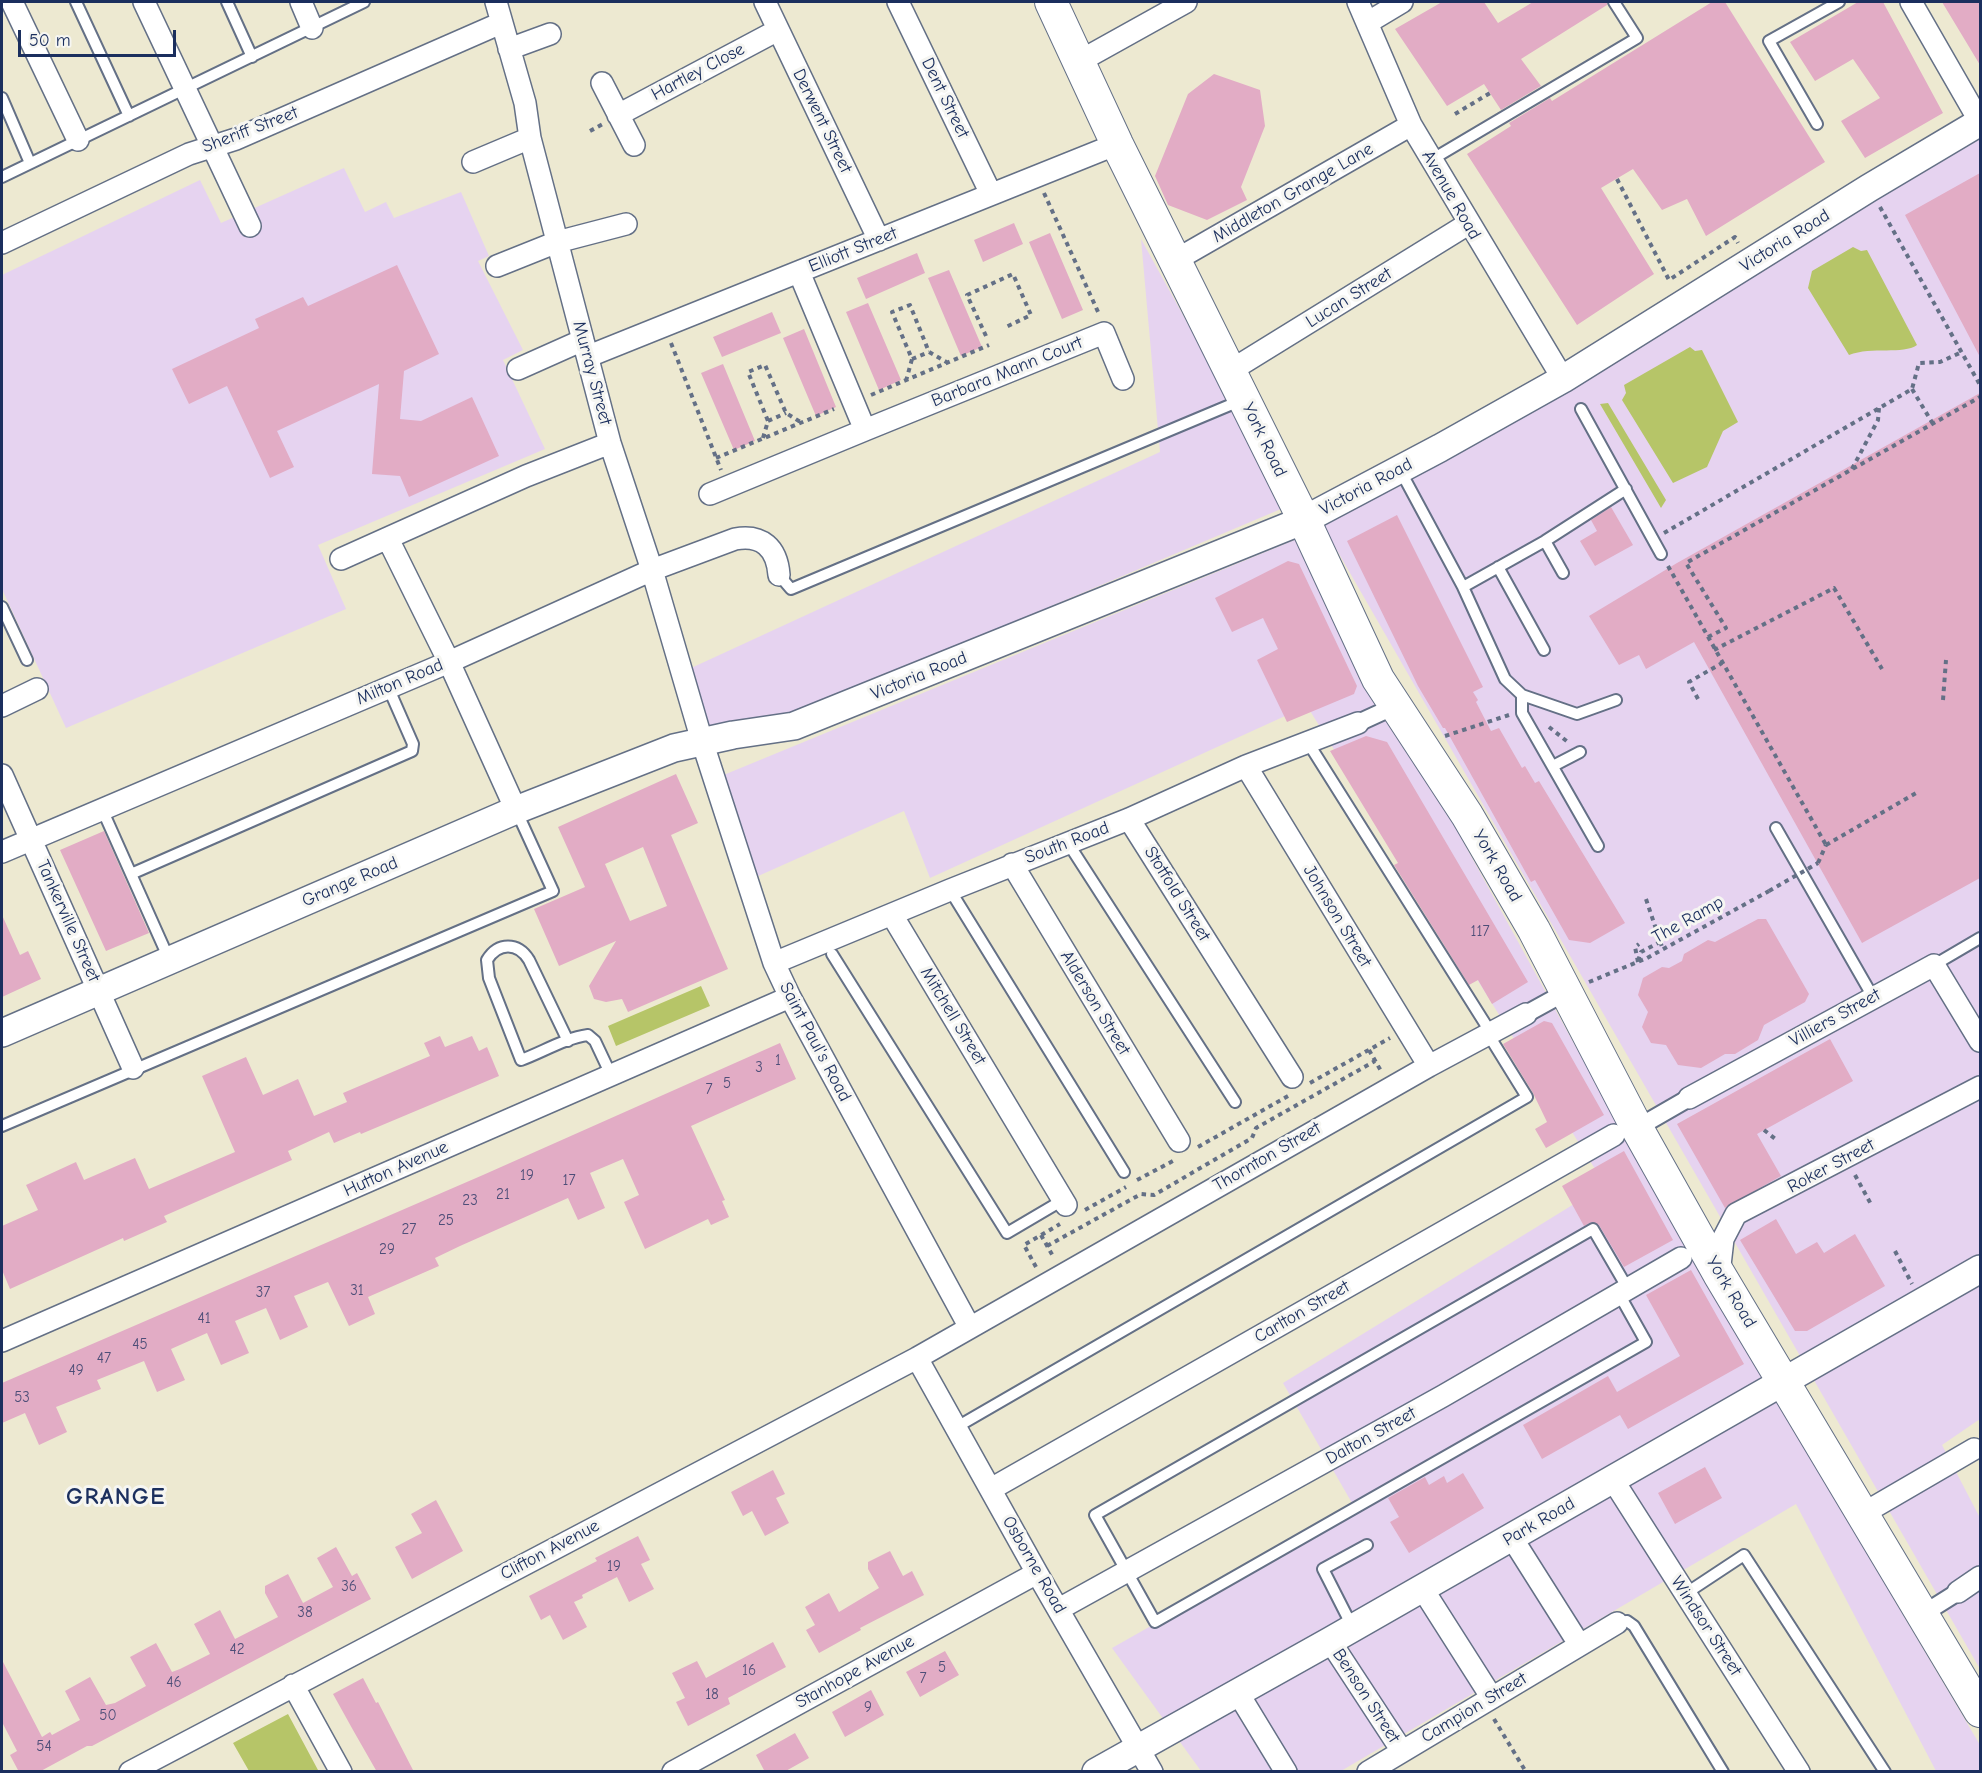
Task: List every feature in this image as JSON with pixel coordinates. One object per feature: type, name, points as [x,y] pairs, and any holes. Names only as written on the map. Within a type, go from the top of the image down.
[{"type":"main road","name":"York Road","points":[[1051,2],[1174,261],[1304,520],[1378,679],[1489,853],[1566,992],[1625,1132],[1719,1274],[1980,1709]]},
{"type":"street","points":[[12,2],[78,140]]},
{"type":"street","points":[[144,2],[250,226]]},
{"type":"street","points":[[301,2],[312,28]]},
{"type":"street","name":"Murray Street","points":[[496,2],[525,103],[530,138],[610,443],[652,570],[702,741]]},
{"type":"street","name":"Derwent Street","points":[[765,2],[879,240]]},
{"type":"street","name":"Dent Street","points":[[898,2],[991,194]]},
{"type":"street","points":[[1080,61],[1186,2]]},
{"type":"street","name":"Avenue Road","points":[[1358,2],[1411,125],[1468,224],[1563,379]]},
{"type":"street","points":[[1367,23],[1402,2]]},
{"type":"street","points":[[1911,2],[1980,122]]},
{"type":"street","name":"Sheriff Street","points":[[2,243],[211,146],[236,139],[501,23]]},
{"type":"street","name":"Hartley Close","points":[[618,115],[778,30]]},
{"type":"street","points":[[509,49],[550,34]]},
{"type":"street","points":[[602,83],[634,145]]},
{"type":"street","name":"Victoria Road","points":[[702,741],[794,726],[1304,520],[1400,470],[1563,379],[1869,188],[1980,122]]},
{"type":"street","name":"Middleton Grange Lane","points":[[1174,261],[1411,125]]},
{"type":"street","points":[[473,162],[530,138]]},
{"type":"street","name":"Elliott Street","points":[[519,369],[586,348],[800,272],[1118,144]]},
{"type":"street","points":[[497,266],[557,242],[626,224]]},
{"type":"street","name":"Lucan Street","points":[[1230,371],[1468,224]]},
{"type":"street","points":[[800,272],[865,430]]},
{"type":"street","name":"Barbara Mann Court","points":[[710,494],[1104,333],[1123,379]]},
{"type":"street","points":[[341,559],[526,476],[610,443]]},
{"type":"street","name":"Milton Road","points":[[2,852],[449,662],[652,570],[748,536],[766,545],[774,553],[778,560],[780,575]]},
{"type":"street","points":[[388,539],[449,662],[516,810]]},
{"type":"street","points":[[2,706],[37,689]]},
{"type":"street","points":[[1358,723],[1395,706]]},
{"type":"street","name":"South Road","points":[[774,963],[1012,864],[1129,819],[1246,766],[1358,723]]},
{"type":"street","name":"Grange Road","points":[[2,1033],[516,810],[674,748],[702,741]]},
{"type":"street","name":"Saint Paul's Road","points":[[702,741],[774,963],[790,997],[969,1326]]},
{"type":"street","name":"Johnson Street","points":[[1246,766],[1429,1066]]},
{"type":"street","name":"Tankerville Street","points":[[2,775],[133,1068]]},
{"type":"street","name":"Stotfold Street","points":[[1129,819],[1224,969],[1294,1087]]},
{"type":"street","name":"Alderson Street","points":[[1012,864],[1184,1150]]},
{"type":"street","name":"Mitchell Street","points":[[892,915],[1069,1210]]},
{"type":"street","points":[[1934,965],[1980,1041]]},
{"type":"street","name":"Villiers Street","points":[[1689,1098],[1873,996],[1934,965]]},
{"type":"street","name":"Thornton Street","points":[[969,1326],[1429,1066],[1566,992]]},
{"type":"street","name":"Hutton Avenue","points":[[2,1341],[790,997]]},
{"type":"street","name":"Roker Street","points":[[1719,1274],[1724,1239],[1736,1214],[1776,1196],[1980,1087]]},
{"type":"street","points":[[1625,1132],[1689,1098]]},
{"type":"street","name":"Carlton Street","points":[[991,1489],[1625,1132]]},
{"type":"street","name":"Dalton Street","points":[[1059,1609],[1681,1258]]},
{"type":"street","name":"Park Road","points":[[1096,1772],[1238,1694],[1980,1269]]},
{"type":"street","name":"Clifton Avenue","points":[[130,1772],[917,1358],[969,1326]]},
{"type":"street","name":"Osborne Road","points":[[917,1358],[1036,1573],[1152,1772]]},
{"type":"street","points":[[1864,1513],[1974,1449]]},
{"type":"street","name":"Windsor Street","points":[[1612,1480],[1799,1772]]},
{"type":"street","points":[[1512,1538],[1579,1644]]},
{"type":"street","name":"Stanhope Avenue","points":[[673,1772],[1036,1573]]},
{"type":"street","points":[[1923,1614],[1980,1577]]},
{"type":"street","points":[[1422,1588],[1488,1700]]},
{"type":"street","name":"Campion Street","points":[[1368,1772],[1617,1623]]},
{"type":"street","name":"Benson Street","points":[[1330,1641],[1402,1751]]},
{"type":"street","points":[[293,1685],[341,1772]]},
{"type":"street","points":[[1238,1694],[1286,1772]]},
{"type":"lane","points":[[76,2],[129,116]]},
{"type":"lane","points":[[227,2],[252,57]]},
{"type":"lane","points":[[2,177],[364,2]]},
{"type":"lane","points":[[1431,160],[1637,38],[1614,2]]},
{"type":"lane","points":[[1817,124],[1769,41],[1839,2]]},
{"type":"lane","points":[[2,98],[30,163]]},
{"type":"lane","points":[[780,575],[791,589],[1244,399]]},
{"type":"lane","points":[[1581,409],[1661,554]]},
{"type":"lane","points":[[1400,470],[1463,587],[1505,679],[1522,695],[1577,714],[1616,700]]},
{"type":"lane","points":[[1463,587],[1545,541],[1626,489]]},
{"type":"lane","points":[[1545,541],[1563,573]]},
{"type":"lane","points":[[1498,567],[1544,650]]},
{"type":"lane","points":[[2,607],[27,660]]},
{"type":"lane","points":[[131,874],[412,751],[414,744],[388,687]]},
{"type":"lane","points":[[1522,695],[1522,713],[1598,846]]},
{"type":"lane","points":[[955,1428],[1527,1097],[1307,741]]},
{"type":"lane","points":[[1553,766],[1580,752]]},
{"type":"lane","points":[[102,809],[169,960]]},
{"type":"lane","points":[[2,1125],[553,891],[516,810]]},
{"type":"lane","points":[[1776,828],[1873,996]]},
{"type":"lane","points":[[1068,843],[1235,1102]]},
{"type":"lane","points":[[950,890],[1124,1172]]},
{"type":"lane","name":"Villiers Street","points":[[1934,965],[1980,938]]},
{"type":"lane","points":[[568,1041],[529,960],[520,948],[510,946],[491,954],[487,960],[489,978],[521,1060],[588,1035],[592,1038],[611,1075]]},
{"type":"lane","points":[[832,954],[1007,1233],[1069,1210]]},
{"type":"lane","points":[[1593,1229],[1646,1342],[1155,1622],[1126,1572],[1095,1515],[1593,1229]]},
{"type":"lane","points":[[1353,1628],[1323,1569],[1367,1545]]},
{"type":"lane","points":[[1685,1594],[1743,1555],[1885,1772]]},
{"type":"lane","points":[[1617,1623],[1627,1622],[1634,1626],[1723,1772]]},
{"type":"path","points":[[1455,114],[1490,93]]},
{"type":"path","points":[[1617,178],[1669,280],[1735,237],[1741,247]]},
{"type":"path","points":[[1042,188],[1102,320]]},
{"type":"path","points":[[1869,188],[1980,385]]},
{"type":"path","points":[[986,336],[967,295],[1013,274],[1031,315],[1004,328]]},
{"type":"path","points":[[906,381],[912,359],[892,312],[910,305],[929,352],[948,363]]},
{"type":"path","points":[[669,339],[716,458],[844,404]]},
{"type":"path","points":[[865,397],[989,345]]},
{"type":"path","points":[[912,359],[929,352]]},
{"type":"path","points":[[1652,539],[1912,389],[1919,363],[1940,362],[1962,352]]},
{"type":"path","points":[[763,438],[768,421],[748,372],[765,365],[786,413],[801,423]]},
{"type":"path","points":[[1912,389],[1933,424]]},
{"type":"path","points":[[1708,637],[1726,628],[1686,563],[1980,397]]},
{"type":"path","points":[[1851,470],[1878,420],[1879,408]]},
{"type":"path","points":[[768,421],[786,413]]},
{"type":"path","points":[[1661,554],[1826,845],[1918,792]]},
{"type":"path","points":[[1714,650],[1834,588],[1882,669]]},
{"type":"path","points":[[1943,700],[1946,660]]},
{"type":"path","points":[[1698,699],[1689,682],[1722,663]]},
{"type":"path","points":[[1423,747],[1500,716],[1522,713]]},
{"type":"path","points":[[1531,728],[1548,726],[1580,752]]},
{"type":"path","name":"The Ramp","points":[[1566,992],[1638,962],[1769,891],[1818,863],[1826,845]]},
{"type":"path","points":[[1646,899],[1662,950]]},
{"type":"path","points":[[1638,962],[1641,952],[1658,943]]},
{"type":"path","points":[[1638,962],[1635,947],[1639,944]]},
{"type":"path","points":[[1040,1274],[1024,1245],[1041,1235],[1069,1210],[1184,1150],[1294,1087],[1393,1037]]},
{"type":"path","points":[[1369,1050],[1386,1079]]},
{"type":"path","points":[[1047,1246],[1141,1194],[1154,1195],[1252,1138],[1256,1128],[1375,1061]]},
{"type":"path","points":[[1764,1130],[1778,1141]]},
{"type":"path","points":[[1846,1158],[1872,1206]]},
{"type":"path","points":[[1041,1235],[1058,1264]]},
{"type":"path","points":[[1895,1251],[1922,1303]]},
{"type":"path","points":[[1488,1700],[1526,1772]]},
{"type":"shaded area","points":[[1980,139],[1980,1419],[1942,1445],[1980,1518],[1980,1669],[1323,526]]},
{"type":"shaded area","points":[[344,168],[365,212],[386,202],[394,218],[461,192],[489,256],[478,261],[523,350],[503,360],[545,449],[318,545],[346,609],[66,728],[2,589],[2,275],[200,180],[221,223]]},
{"type":"shaded area","points":[[1141,239],[1216,375],[1281,509],[713,749],[689,669],[1160,452]]},
{"type":"shaded area","points":[[1297,539],[1690,1255],[1980,1745],[1980,1771],[1936,1771],[1796,1504],[1341,1771],[1201,1771],[1112,1648],[1356,1510],[1283,1383],[1605,1185],[1307,706],[930,878],[904,811],[747,881],[709,781]]},
{"type":"green space","points":[[1853,247],[1861,251],[1867,250],[1917,345],[1904,350],[1867,351],[1849,355],[1808,288],[1812,271]]},
{"type":"green space","points":[[1690,347],[1695,351],[1702,350],[1738,422],[1723,431],[1707,467],[1673,483],[1622,400],[1626,393],[1624,385]]},
{"type":"green space","points":[[1608,403],[1666,500],[1661,508],[1600,404]]},
{"type":"green space","points":[[701,986],[710,1006],[616,1046],[608,1026]]},
{"type":"green space","points":[[288,1714],[318,1770],[249,1771],[233,1743]]},
{"type":"building","points":[[1442,2],[1484,2],[1498,23],[1533,2],[1607,2],[1607,5],[1521,59],[1541,86],[1501,110],[1484,84],[1447,106],[1395,29]]},
{"type":"building","points":[[1712,2],[1725,2],[1825,162],[1706,236],[1687,199],[1662,210],[1633,169],[1601,188],[1654,274],[1577,325],[1467,154],[1511,126],[1509,123],[1550,98],[1552,101]]},
{"type":"building","points":[[1858,2],[1883,2],[1943,113],[1865,158],[1841,121],[1880,98],[1853,59],[1815,81],[1790,42]]},
{"type":"building","points":[[1942,2],[1980,2],[1980,65]]},
{"type":"building","points":[[1214,74],[1260,90],[1265,126],[1241,187],[1247,200],[1207,220],[1168,205],[1155,176],[1188,94]]},
{"type":"building","points":[[1980,173],[1980,357],[1905,215]]},
{"type":"building","points":[[1014,223],[1023,244],[983,262],[974,240]]},
{"type":"building","points":[[1050,233],[1083,310],[1062,319],[1029,242]]},
{"type":"building","points":[[917,253],[925,273],[866,299],[857,278]]},
{"type":"building","points":[[397,265],[439,354],[404,371],[400,419],[421,421],[472,397],[499,456],[409,497],[400,476],[372,474],[379,384],[277,431],[294,467],[270,478],[227,386],[189,404],[172,369],[259,328],[255,319],[303,297],[308,306]]},
{"type":"building","points":[[949,270],[982,347],[961,356],[928,278]]},
{"type":"building","points":[[868,303],[901,380],[879,390],[846,312]]},
{"type":"building","points":[[772,312],[781,333],[722,357],[713,337]]},
{"type":"building","points":[[804,329],[836,407],[816,416],[783,338]]},
{"type":"building","points":[[723,364],[755,441],[734,450],[701,373]]},
{"type":"building","points":[[1980,393],[1980,878],[1862,943],[1694,642],[1646,669],[1639,655],[1619,665],[1589,616],[1677,563]]},
{"type":"building","points":[[1611,507],[1633,545],[1595,566],[1580,541],[1597,531],[1591,520]]},
{"type":"building","points":[[1397,515],[1483,687],[1473,692],[1491,731],[1499,728],[1522,768],[1525,766],[1535,783],[1539,781],[1625,923],[1590,943],[1569,940],[1535,880],[1531,882],[1445,728],[1418,686],[1347,541]]},
{"type":"building","points":[[1288,561],[1299,564],[1357,686],[1354,694],[1287,722],[1257,660],[1278,649],[1263,618],[1232,632],[1215,598]]},
{"type":"building","points":[[1366,736],[1387,742],[1528,982],[1492,1004],[1478,980],[1469,985],[1394,865],[1398,863],[1330,751]]},
{"type":"building","points":[[676,774],[698,823],[671,835],[728,969],[628,1012],[622,999],[606,1002],[594,999],[589,986],[616,941],[559,966],[534,909],[585,887],[558,827]],"holes":[[[643,847],[667,906],[630,921],[605,864]]]},
{"type":"building","points":[[104,831],[149,933],[106,951],[60,850]]},
{"type":"building","points":[[2,915],[20,955],[28,951],[41,979],[2,997]]},
{"type":"building","points":[[1758,919],[1766,919],[1809,994],[1805,1002],[1764,1025],[1758,1040],[1735,1054],[1725,1054],[1701,1068],[1678,1065],[1666,1045],[1651,1043],[1642,1027],[1648,1012],[1638,995],[1643,978],[1662,967],[1669,968],[1682,961],[1684,954],[1708,940],[1715,942]]},
{"type":"building","points":[[1544,1021],[1552,1023],[1604,1115],[1546,1148],[1535,1129],[1547,1122],[1533,1093],[1503,1044]]},
{"type":"building","points":[[440,1036],[445,1047],[472,1036],[479,1051],[487,1047],[499,1076],[361,1134],[360,1132],[334,1143],[329,1132],[288,1151],[292,1160],[164,1216],[167,1222],[124,1241],[123,1238],[10,1289],[2,1270],[2,1226],[38,1210],[26,1185],[76,1162],[84,1180],[135,1158],[149,1189],[235,1152],[202,1076],[246,1057],[263,1095],[298,1079],[314,1116],[347,1102],[343,1093],[430,1056],[424,1043]]},
{"type":"building","points":[[1830,1039],[1853,1081],[1757,1134],[1781,1176],[1725,1208],[1677,1124]]},
{"type":"building","points":[[780,1043],[796,1079],[691,1126],[725,1200],[722,1201],[729,1217],[711,1225],[708,1219],[645,1249],[624,1202],[639,1195],[623,1159],[590,1173],[605,1208],[578,1220],[568,1198],[460,1246],[435,1258],[439,1266],[368,1297],[375,1314],[349,1326],[328,1282],[294,1296],[308,1327],[280,1340],[266,1308],[235,1321],[249,1353],[221,1365],[207,1333],[171,1349],[185,1380],[157,1392],[144,1361],[97,1380],[101,1389],[56,1407],[67,1432],[39,1445],[25,1413],[2,1423],[2,1383],[483,1175]]},
{"type":"building","points":[[1624,1151],[1673,1240],[1624,1267],[1599,1225],[1592,1222],[1584,1226],[1562,1186]]},
{"type":"building","points":[[1776,1219],[1796,1254],[1817,1242],[1824,1253],[1855,1234],[1885,1286],[1807,1331],[1795,1331],[1740,1240]]},
{"type":"building","points":[[1691,1270],[1744,1364],[1628,1429],[1620,1415],[1542,1459],[1523,1425],[1608,1376],[1617,1392],[1680,1356],[1646,1295]]},
{"type":"building","points":[[1705,1467],[1722,1498],[1675,1524],[1658,1493]]},
{"type":"building","points":[[773,1470],[785,1494],[776,1498],[789,1523],[765,1536],[752,1511],[743,1516],[731,1492]]},
{"type":"building","points":[[1463,1473],[1484,1508],[1409,1553],[1390,1522],[1399,1517],[1388,1498],[1425,1477],[1429,1485],[1444,1476],[1447,1483]]},
{"type":"building","points":[[436,1500],[463,1551],[412,1579],[395,1547],[422,1533],[411,1514]]},
{"type":"building","points":[[638,1536],[650,1560],[641,1564],[654,1589],[629,1602],[617,1577],[582,1595],[583,1598],[574,1602],[587,1627],[563,1640],[550,1615],[541,1620],[529,1596],[597,1561],[595,1558]]},
{"type":"building","points":[[336,1547],[352,1576],[357,1573],[371,1599],[92,1746],[87,1746],[39,1772],[19,1772],[10,1755],[17,1751],[2,1722],[2,1660],[42,1737],[50,1732],[52,1735],[80,1720],[65,1691],[90,1677],[106,1705],[115,1703],[146,1686],[130,1657],[156,1643],[172,1672],[210,1654],[194,1624],[220,1610],[235,1639],[278,1617],[265,1593],[265,1586],[288,1574],[303,1603],[333,1587],[317,1558]]},
{"type":"building","points":[[890,1551],[903,1576],[912,1571],[924,1595],[860,1628],[861,1630],[819,1653],[806,1630],[815,1625],[805,1607],[829,1593],[839,1612],[879,1588],[868,1569],[868,1562]]},
{"type":"building","points":[[773,1642],[786,1667],[728,1698],[730,1704],[688,1726],[676,1702],[685,1698],[672,1673],[697,1661],[706,1678]]},
{"type":"building","points":[[945,1651],[959,1675],[920,1697],[906,1672]]},
{"type":"building","points":[[363,1678],[414,1772],[377,1772],[333,1694]]},
{"type":"building","points":[[871,1690],[884,1715],[845,1737],[832,1712]]},
{"type":"building","points":[[795,1733],[809,1758],[784,1772],[765,1772],[756,1755]]},
{"type":"district","name":"GRANGE","points":[[116,1497]]}]
